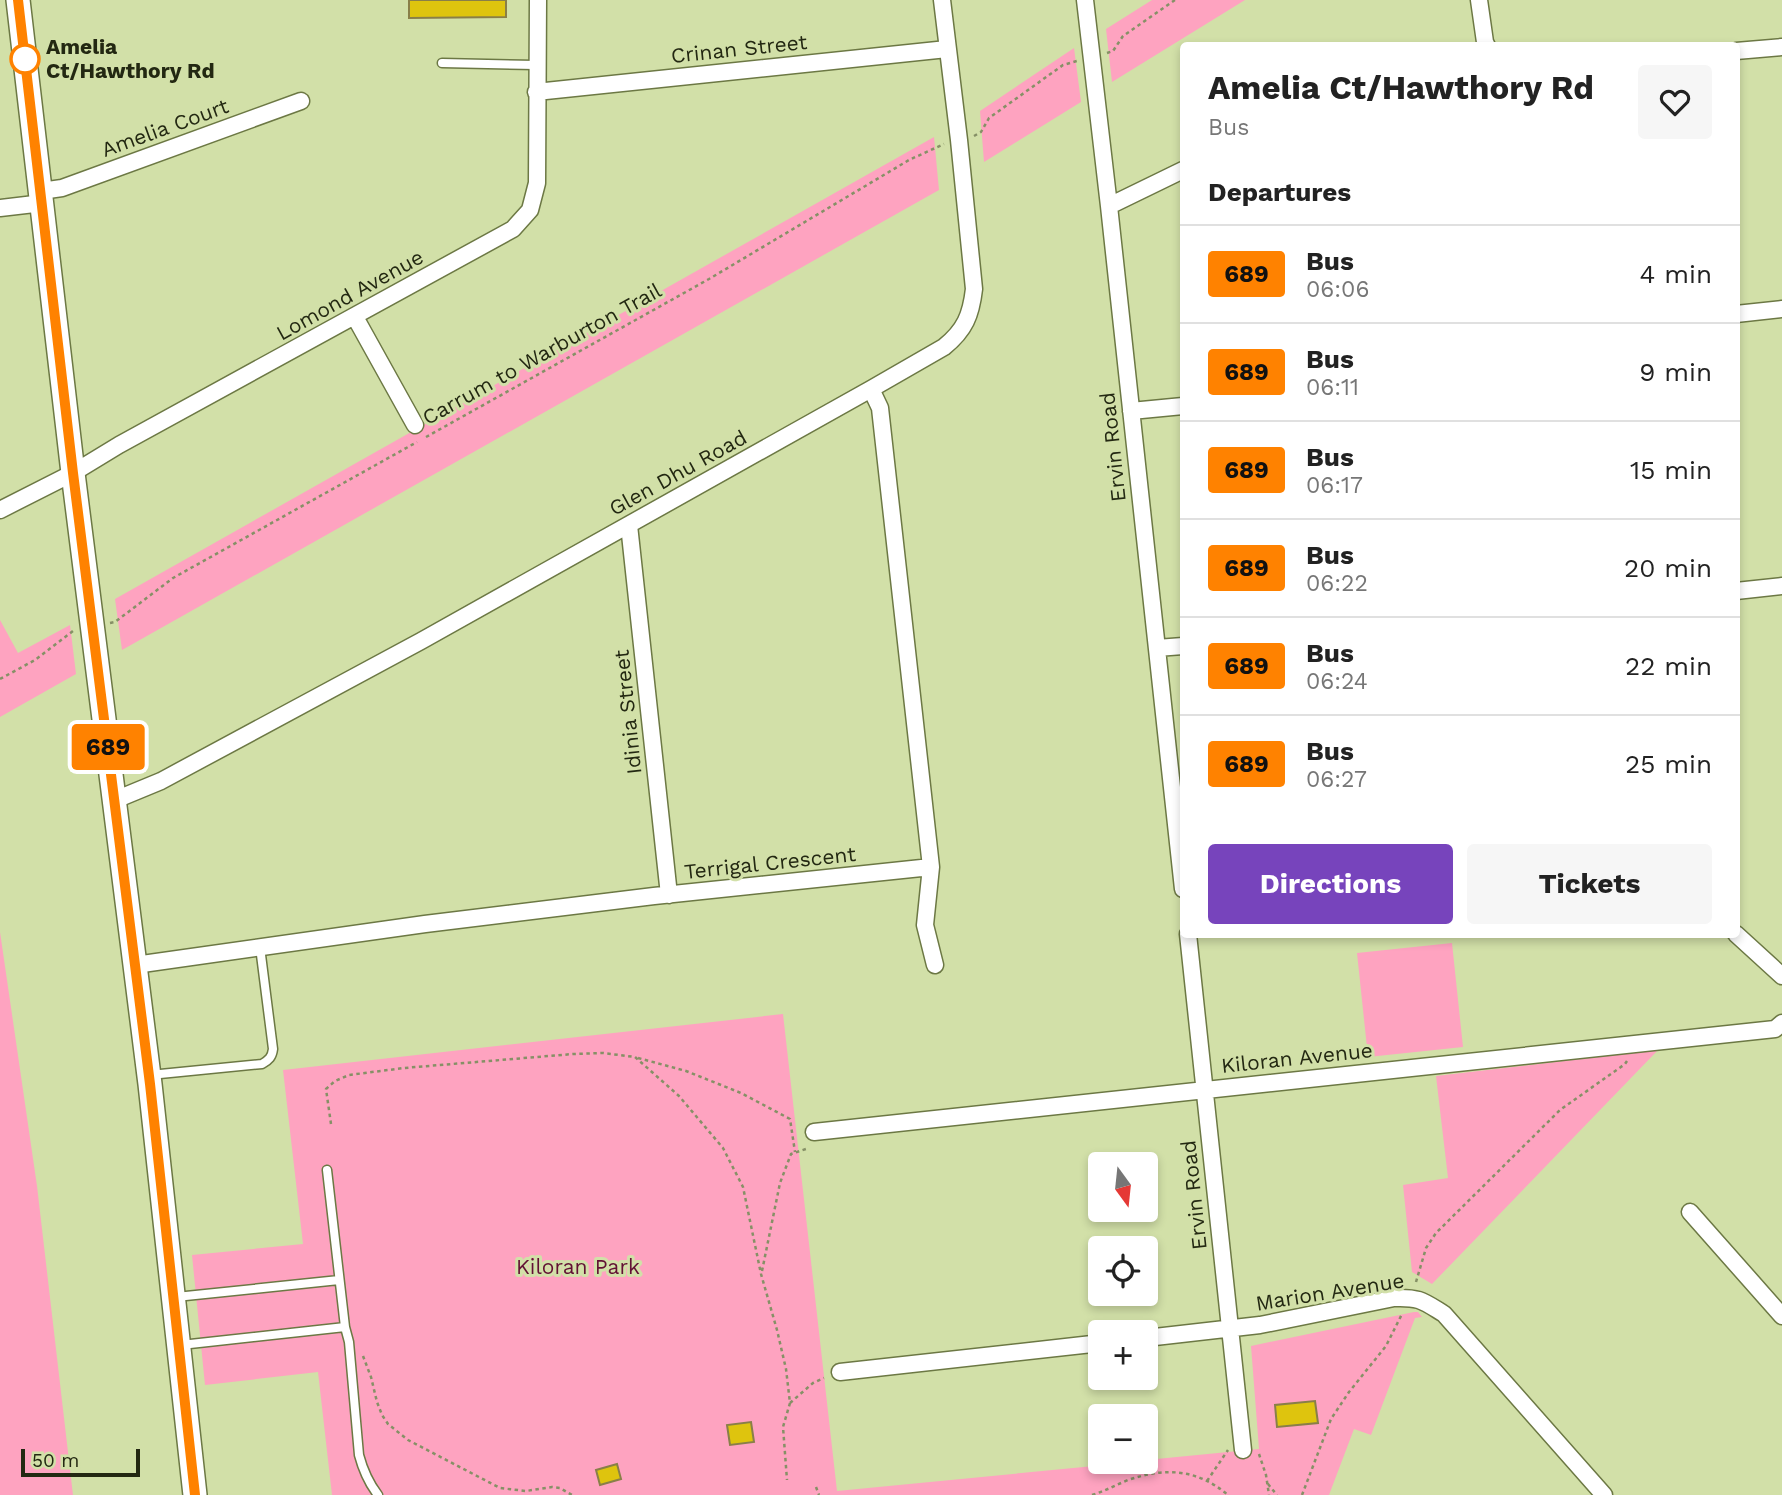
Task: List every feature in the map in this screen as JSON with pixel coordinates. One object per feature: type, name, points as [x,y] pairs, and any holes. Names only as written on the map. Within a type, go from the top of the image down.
[{"type":"main road","points":[[18,0],[73,473],[149,1075],[195,1495]]},
{"type":"street","name":"Lomond Avenue","points":[[0,510],[73,473],[119,445],[513,229],[530,210],[537,183],[538,0]]},
{"type":"street","name":"Glen Dhu Road","points":[[114,800],[161,781],[421,641],[871,389],[944,347],[961,331],[971,310],[974,289],[942,0]]},
{"type":"street","name":"Ervin Road","points":[[1085,0],[1180,836]]},
{"type":"street","points":[[1479,0],[1485,42]]},
{"type":"street","points":[[1740,51],[1782,47]]},
{"type":"street","name":"Crinan Street","points":[[536,92],[947,49]]},
{"type":"street","name":"Amelia Court","points":[[0,208],[42,197],[301,101]]},
{"type":"street","points":[[1109,206],[1180,171]]},
{"type":"street","points":[[1740,314],[1782,309]]},
{"type":"street","points":[[355,317],[415,425]]},
{"type":"street","points":[[871,389],[880,408],[931,867],[925,925],[935,965]]},
{"type":"street","points":[[1130,411],[1180,405]]},
{"type":"street","name":"Idinia Street","points":[[629,525],[669,895]]},
{"type":"street","points":[[1740,591],[1782,586]]},
{"type":"street","points":[[1157,648],[1180,646]]},
{"type":"street","name":"Terrigal Crescent","points":[[135,965],[438,922],[931,867]]},
{"type":"street","name":"Ervin Road","points":[[1188,938],[1230,1329],[1236,1450]]},
{"type":"street","points":[[1740,938],[1782,976]]},
{"type":"street","name":"Kiloran Avenue","points":[[814,1132],[1776,1028],[1782,1023]]},
{"type":"street","points":[[1690,1212],[1782,1316]]},
{"type":"street","name":"Marion Avenue","points":[[1158,1337],[1260,1325],[1394,1298],[1420,1299],[1444,1314],[1604,1495]]},
{"type":"street","points":[[833,1375],[1088,1345]]},
{"type":"lane","points":[[442,63],[536,65]]},
{"type":"lane","points":[[149,1075],[262,1064],[268,1061],[273,1049],[260,947]]},
{"type":"lane","points":[[327,1170],[349,1342],[359,1455],[363,1471],[378,1495]]},
{"type":"lane","points":[[173,1297],[339,1280]]},
{"type":"lane","points":[[179,1346],[345,1327]]},
{"type":"path","points":[[1123,36],[1175,0]]},
{"type":"path","points":[[981,132],[989,118],[1063,65]]},
{"type":"path","name":"Carrum to Warburton Trail","points":[[143,601],[173,578],[709,279],[909,160],[959,140]]},
{"type":"path","points":[[0,679],[35,660]]},
{"type":"path","points":[[1302,1495],[1331,1419],[1386,1346],[1411,1297],[1426,1248],[1436,1233],[1560,1110],[1625,1065],[1629,1058],[1630,1044]]},
{"type":"path","points":[[331,1124],[326,1090],[335,1081],[349,1075],[404,1068],[603,1053],[635,1057],[686,1071],[741,1093],[790,1119],[795,1152]]},
{"type":"path","points":[[635,1057],[679,1097],[723,1148],[743,1187],[761,1274],[786,1369],[790,1403],[783,1427],[787,1480]]},
{"type":"path","points":[[761,1274],[780,1183],[791,1154],[806,1149]]},
{"type":"path","points":[[349,1342],[359,1350],[367,1364],[377,1402],[385,1420],[408,1440],[500,1488],[526,1490],[552,1487],[572,1495]]},
{"type":"path","points":[[790,1403],[813,1383],[833,1375]]},
{"type":"path","points":[[1207,1480],[1236,1450]]},
{"type":"path","points":[[1092,1495],[1158,1473],[1185,1473],[1207,1480],[1228,1495]]},
{"type":"path","points":[[1268,1484],[1277,1495]]},
{"type":"path","points":[[816,1487],[819,1495]]},
{"type":"green space","points":[[1152,0],[1245,0],[1112,82],[1106,29]]},
{"type":"green space","points":[[1074,48],[1081,102],[984,162],[980,111]]},
{"type":"green space","points":[[934,137],[939,190],[122,650],[115,599]]},
{"type":"green space","points":[[0,620],[18,653],[70,625],[76,674],[0,717]]},
{"type":"green space","points":[[0,932],[37,1186],[73,1495],[0,1495]]},
{"type":"green space","points":[[1452,943],[1463,1047],[1368,1057],[1357,953]]},
{"type":"green space","name":"Kiloran Park","points":[[783,1014],[837,1491],[1088,1467],[1088,1474],[1158,1474],[1158,1459],[1259,1449],[1251,1346],[1414,1312],[1418,1312],[1422,1317],[1415,1318],[1371,1435],[1354,1429],[1329,1495],[332,1495],[318,1372],[205,1385],[192,1255],[303,1244],[283,1070]]},
{"type":"green space","points":[[1658,1050],[1432,1284],[1412,1272],[1403,1185],[1448,1178],[1436,1076]]},
{"type":"building","points":[[409,0],[506,0],[506,17],[409,18]]},
{"type":"building","points":[[1315,1401],[1318,1423],[1277,1427],[1275,1405]]},
{"type":"building","points":[[751,1422],[754,1442],[730,1445],[727,1425]]},
{"type":"building","points":[[617,1464],[621,1479],[600,1485],[596,1470]]},
{"type":"bus line","name":"689","points":[[18,0],[73,473],[150,1084],[195,1495]]},
{"type":"place","name":"Amelia Ct/Hawthory Rd","points":[[25,59]]}]
